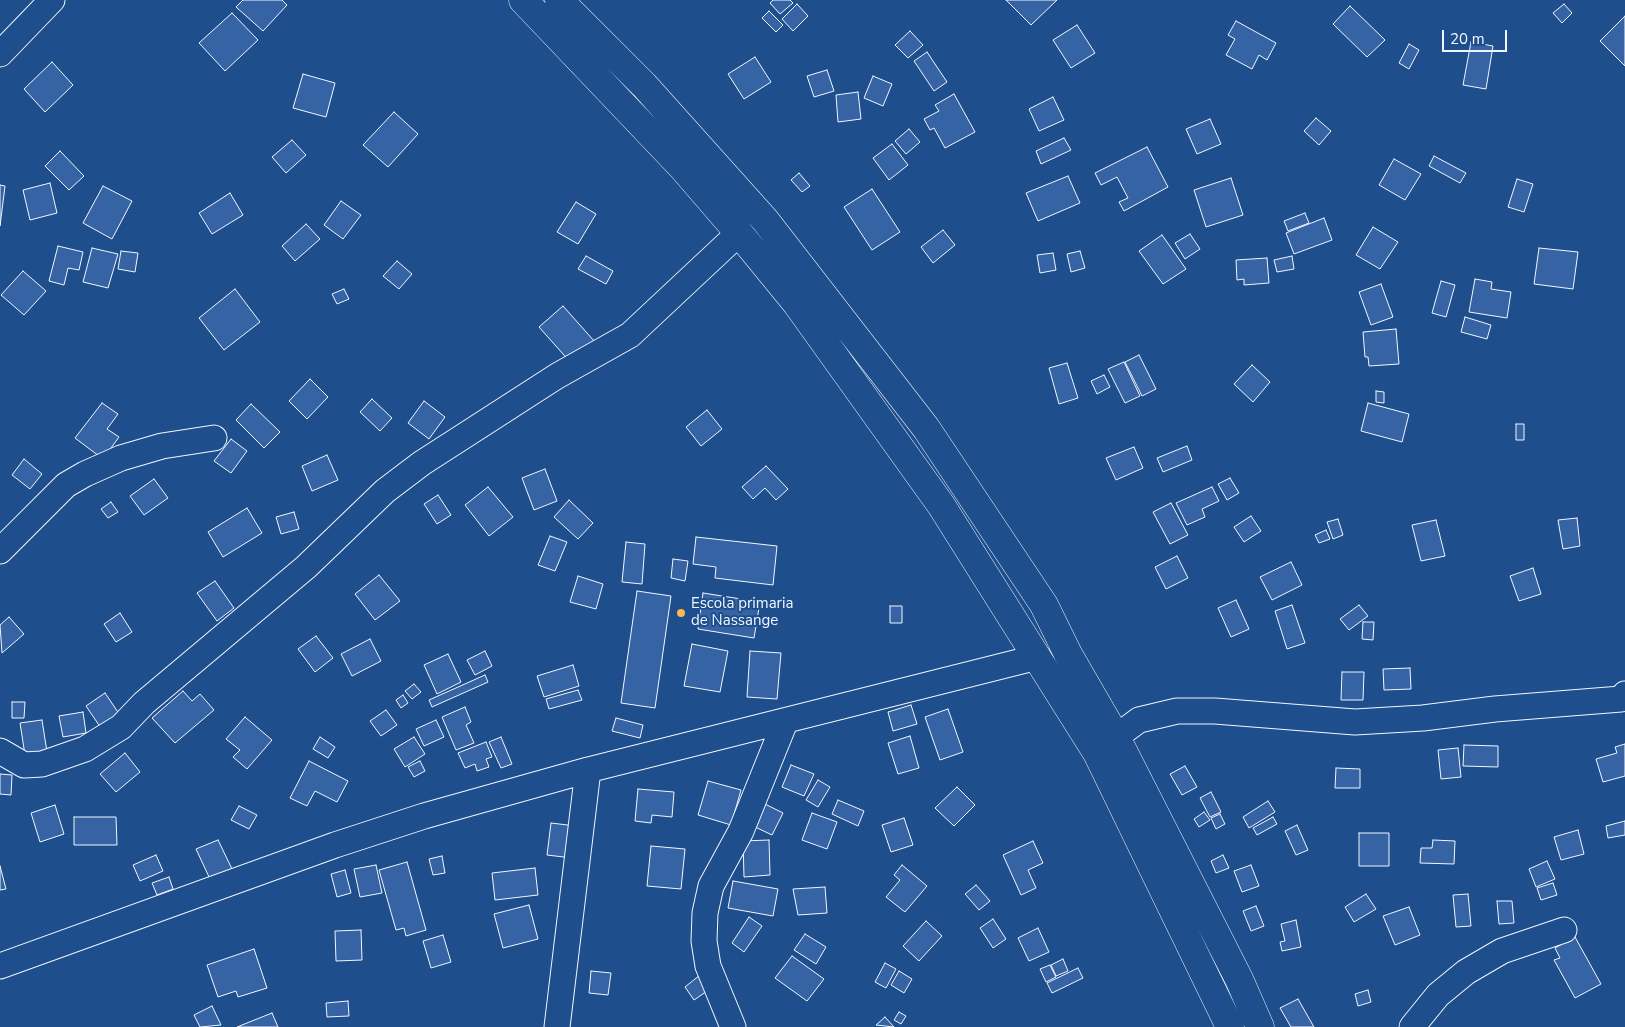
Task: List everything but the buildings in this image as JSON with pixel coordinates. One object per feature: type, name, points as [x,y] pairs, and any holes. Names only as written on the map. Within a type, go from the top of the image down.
[{"type":"highway","points":[[523,0],[683,168],[739,233],[797,304],[931,490],[1097,753],[1230,1027]]},
{"type":"highway","points":[[559,0],[644,85],[759,213],[926,428],[1044,605],[1068,654],[1116,738],[1240,979],[1260,1027]]},
{"type":"street","points":[[0,54],[52,0]]},
{"type":"street","points":[[0,751],[24,765],[42,764],[85,750],[121,727],[144,703],[306,567],[385,491],[422,463],[557,376],[630,335],[739,233]]},
{"type":"street","points":[[0,551],[66,485],[85,474],[121,458],[162,446],[214,438]]},
{"type":"street","points":[[0,966],[344,842],[424,816],[588,770],[1038,657]]},
{"type":"street","points":[[1116,738],[1140,720],[1177,711],[1215,711],[1355,722],[1423,718],[1494,709],[1621,699],[1625,694]]},
{"type":"street","points":[[733,1027],[708,966],[704,941],[705,913],[712,886],[741,831],[785,722]]},
{"type":"street","points":[[557,1027],[588,770]]},
{"type":"street","points":[[1412,1027],[1438,995],[1466,972],[1502,951],[1564,930]]},
{"type":"place","name":"Escola primaria de Nassange","points":[[681,613]]}]
